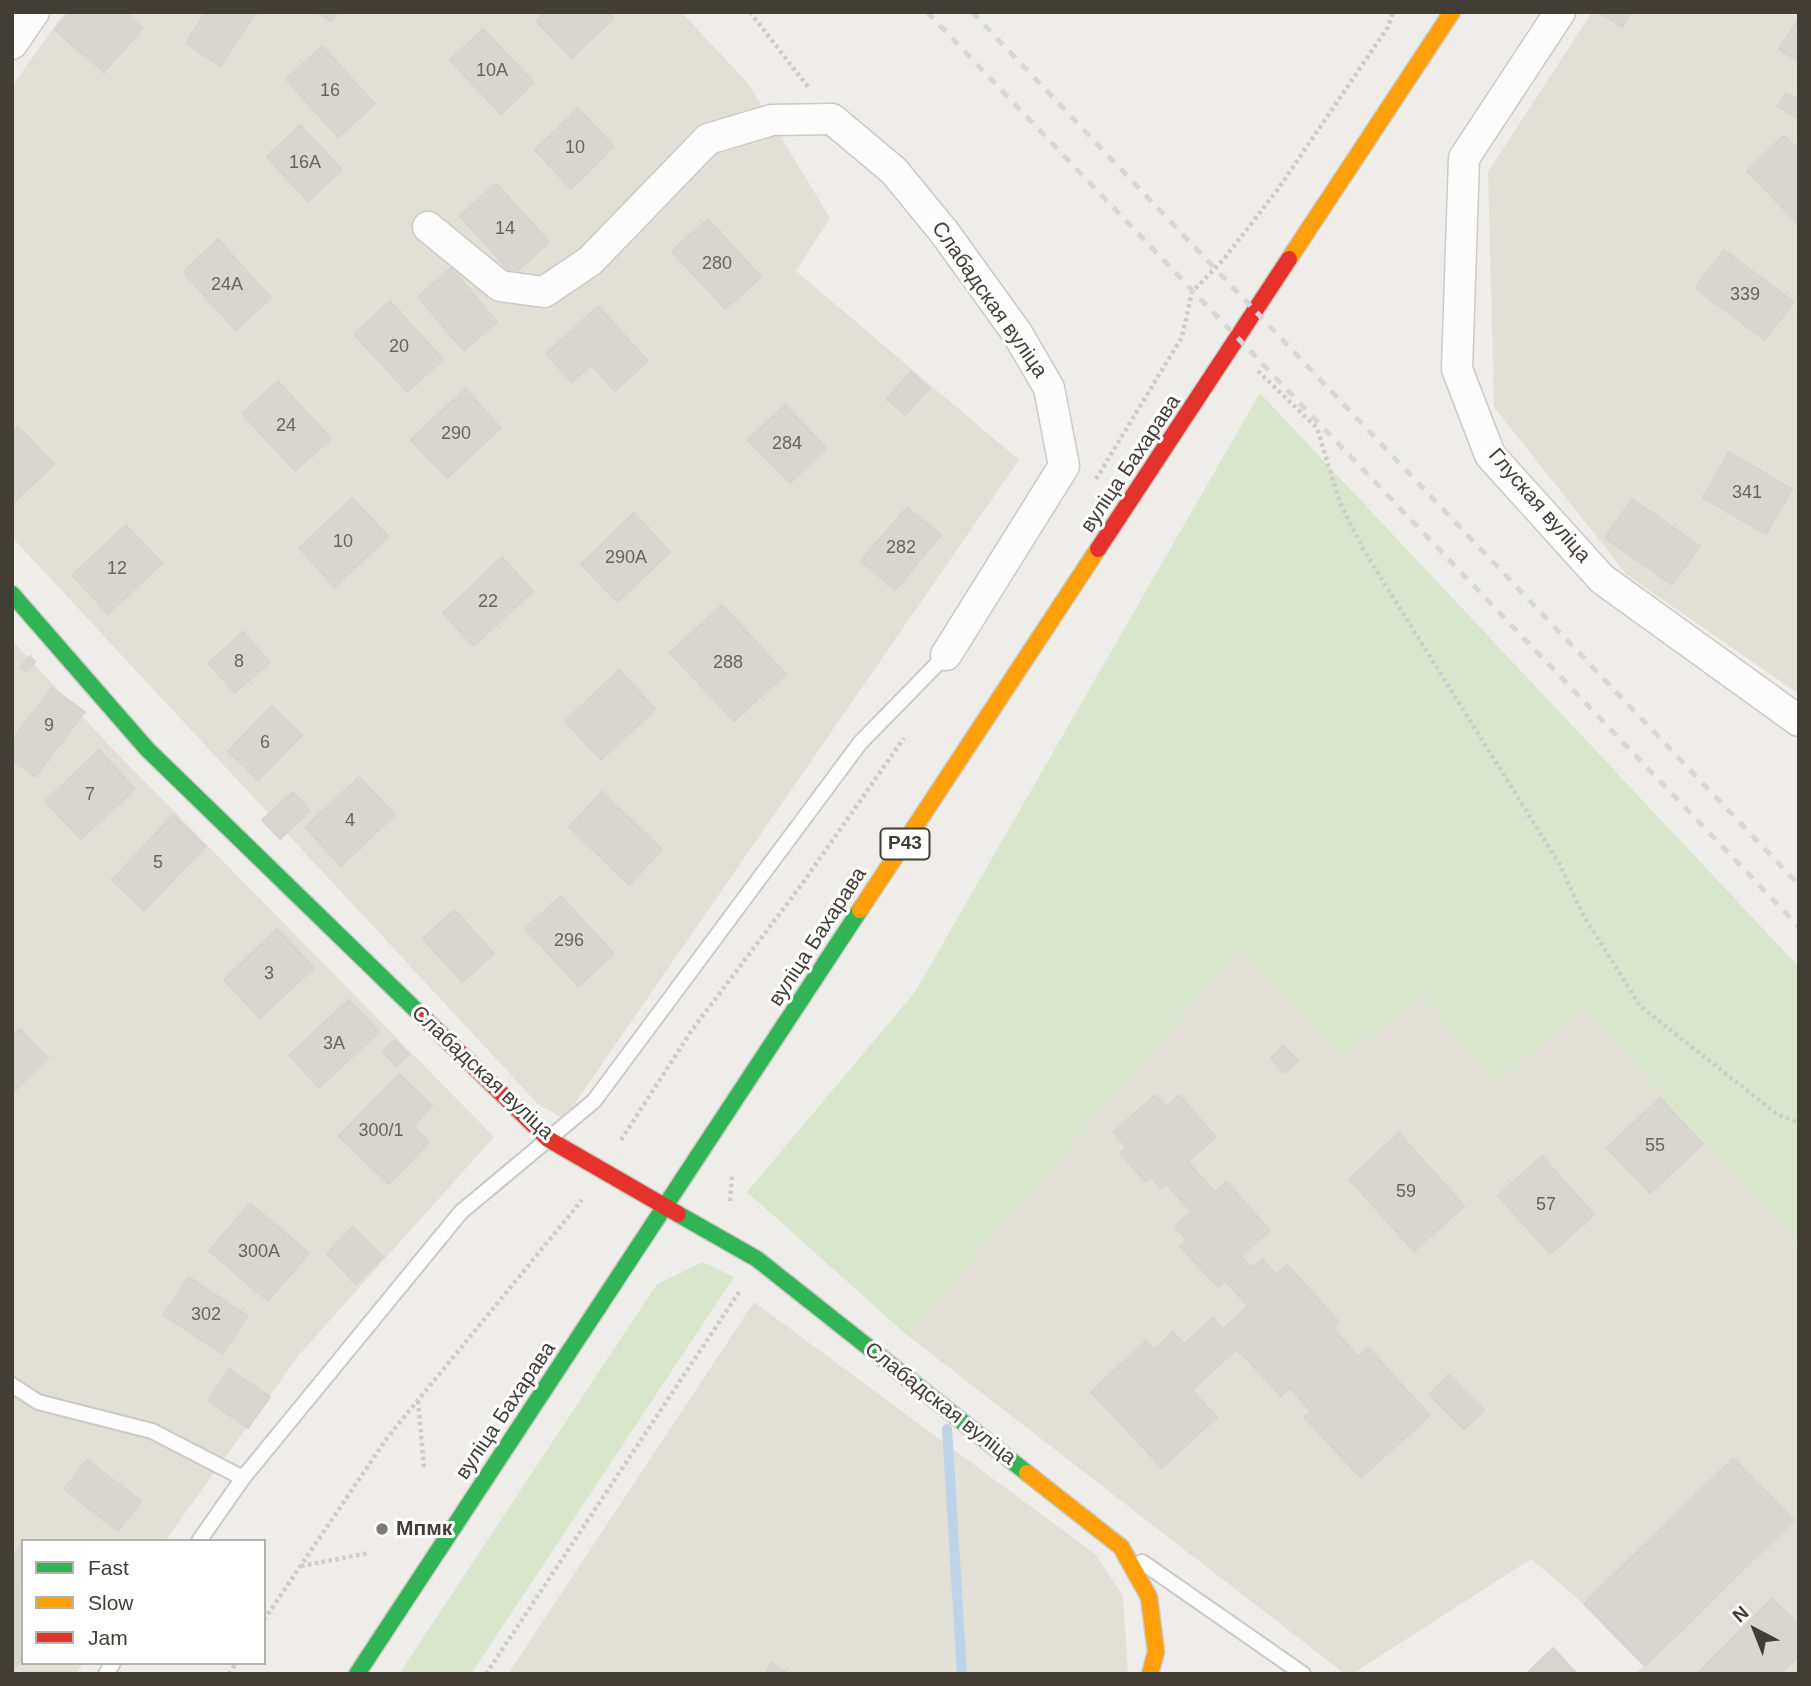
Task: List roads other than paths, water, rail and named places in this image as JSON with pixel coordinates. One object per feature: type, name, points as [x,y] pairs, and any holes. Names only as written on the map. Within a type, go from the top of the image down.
[{"type":"main road","name":"вуліца Бахарава","points":[[357,1674],[1451,12]]},
{"type":"main road","name":"Слабадская вуліца","points":[[12,594],[147,748],[548,1139],[757,1259],[1121,1547]]},
{"type":"main road","points":[[1121,1547],[1149,1597],[1156,1652],[1150,1674]]},
{"type":"street","points":[[12,44],[34,12]]},
{"type":"street","name":"Глуская вуліца","points":[[1560,12],[1464,158],[1457,369],[1490,455],[1602,579],[1799,721]]},
{"type":"street","name":"Слабадская вуліца","points":[[428,226],[500,286],[544,292],[590,261],[708,139],[772,120],[832,119],[894,171],[944,232],[1017,333],[1049,388],[1064,466],[946,655]]},
{"type":"lane","points":[[200,1539],[243,1478],[461,1212],[594,1101],[860,743],[946,655]]},
{"type":"lane","points":[[12,1385],[38,1402],[152,1431],[243,1478]]},
{"type":"lane","points":[[1121,1547],[1303,1674]]},
{"type":"waterway","points":[[947,1429],[962,1674]]},
{"type":"railway","points":[[927,12],[1799,927]]},
{"type":"railway","points":[[972,12],[1799,885]]},
{"type":"place","name":"Мпмк","points":[[382,1529]]}]
